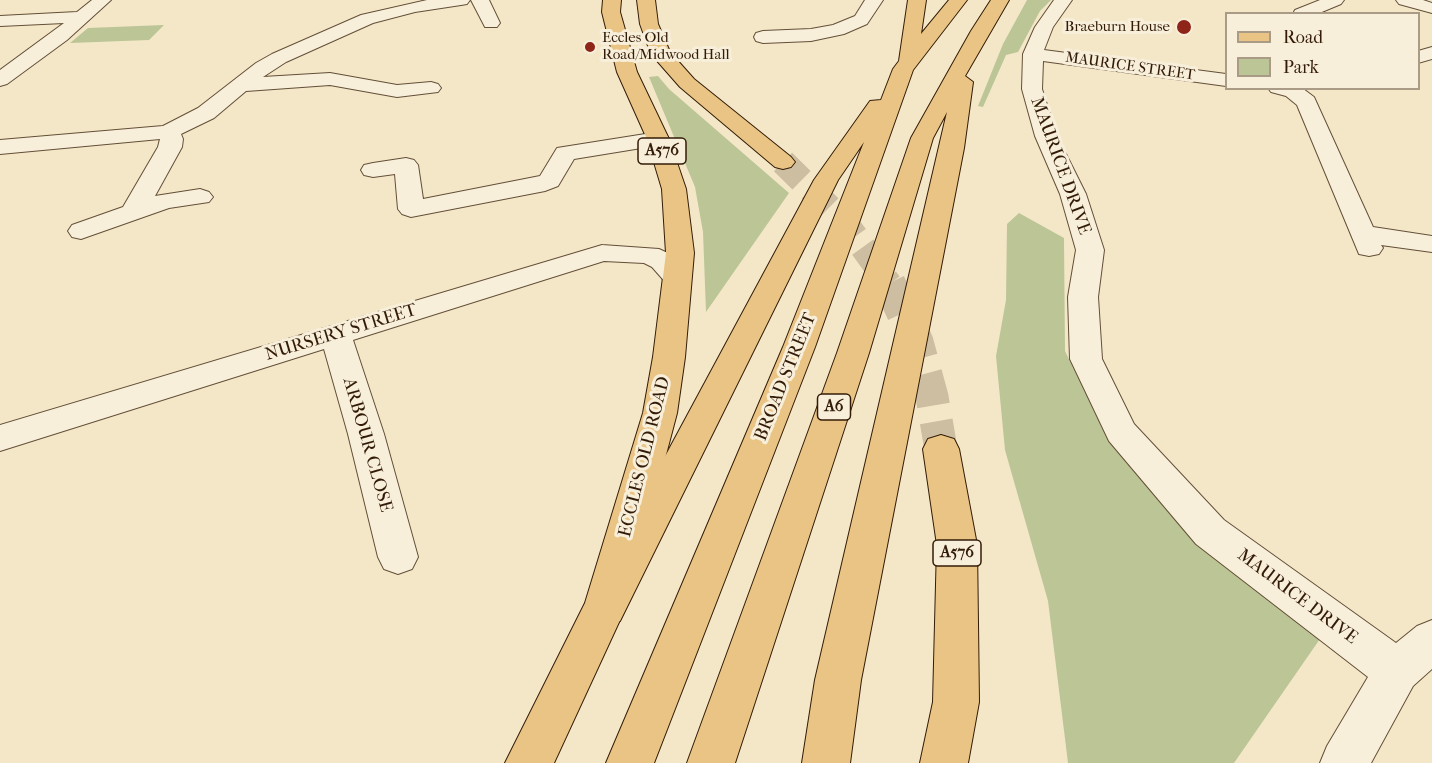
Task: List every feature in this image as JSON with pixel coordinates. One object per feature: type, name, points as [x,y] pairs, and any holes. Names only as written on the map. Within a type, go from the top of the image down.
[{"type":"main road","name":"ECCLES OLD ROAD","points":[[529,763],[605,607],[660,413],[669,357],[680,253],[674,189],[658,139],[627,72],[611,12],[612,0]]},
{"type":"main road","points":[[645,0],[649,24],[662,54],[687,83],[783,162]]},
{"type":"main road","points":[[605,607],[826,180],[906,65],[917,0]]},
{"type":"main road","name":"BROAD STREET","points":[[630,763],[799,347],[906,65],[958,0]]},
{"type":"main road","name":"A6","points":[[711,763],[853,353],[922,138],[980,31],[1000,0]]},
{"type":"main road","points":[[826,763],[838,680],[952,148],[967,56]]},
{"type":"main road","name":"A576","points":[[941,449],[957,545],[956,702],[944,763]]},
{"type":"street","points":[[0,80],[102,0]]},
{"type":"street","points":[[0,147],[168,132],[206,113],[279,58],[367,19],[415,7],[461,0]]},
{"type":"street","points":[[480,0],[491,23]]},
{"type":"street","points":[[763,36],[811,35],[838,30],[861,20],[873,0]]},
{"type":"street","name":"MAURICE DRIVE","points":[[1063,0],[1044,27],[1033,54],[1032,89],[1046,136],[1073,194],[1090,250],[1083,297],[1086,359],[1121,432],[1210,532],[1397,671]]},
{"type":"street","points":[[1306,12],[1335,0]]},
{"type":"street","points":[[1405,0],[1432,8]]},
{"type":"street","points":[[0,21],[82,17]]},
{"type":"street","name":"MAURICE STREET","points":[[1033,54],[1225,80]]},
{"type":"street","points":[[241,85],[330,79],[390,97],[431,88]]},
{"type":"street","points":[[1286,90],[1293,92],[1306,102],[1366,241],[1432,244]]},
{"type":"street","points":[[133,212],[170,147],[172,139],[168,132]]},
{"type":"street","points":[[373,170],[406,165],[411,209],[536,186],[549,181],[564,153],[658,139]]},
{"type":"street","points":[[81,231],[165,201],[200,197]]},
{"type":"street","name":"NURSERY STREET","points":[[0,438],[602,253],[649,255],[662,261],[677,278]]},
{"type":"street","name":"ARBOUR CLOSE","points":[[336,335],[366,434],[398,557]]},
{"type":"street","points":[[1344,763],[1397,671],[1432,641]]},
{"type":"green space","points":[[1027,0],[1051,0],[1040,11],[1018,52],[1006,55],[983,107],[978,106],[1003,44]]},
{"type":"green space","points":[[164,25],[149,40],[70,43],[88,28]]},
{"type":"green space","points":[[658,76],[669,89],[789,193],[706,312],[703,232],[695,187],[649,77]]},
{"type":"green space","points":[[1019,213],[1064,238],[1065,351],[1105,432],[1322,636],[1234,763],[1068,763],[1048,601],[1005,450],[996,356],[1006,300],[1007,224]]},
{"type":"tunnel","points":[[783,162],[847,225],[889,284]]},
{"type":"tunnel","points":[[889,283],[917,342],[932,397],[941,449]]},
{"type":"place","name":"Braeburn House","points":[[1184,27]]},
{"type":"place","name":"Eccles Old Road/Midwood Hall","points":[[590,47]]}]
